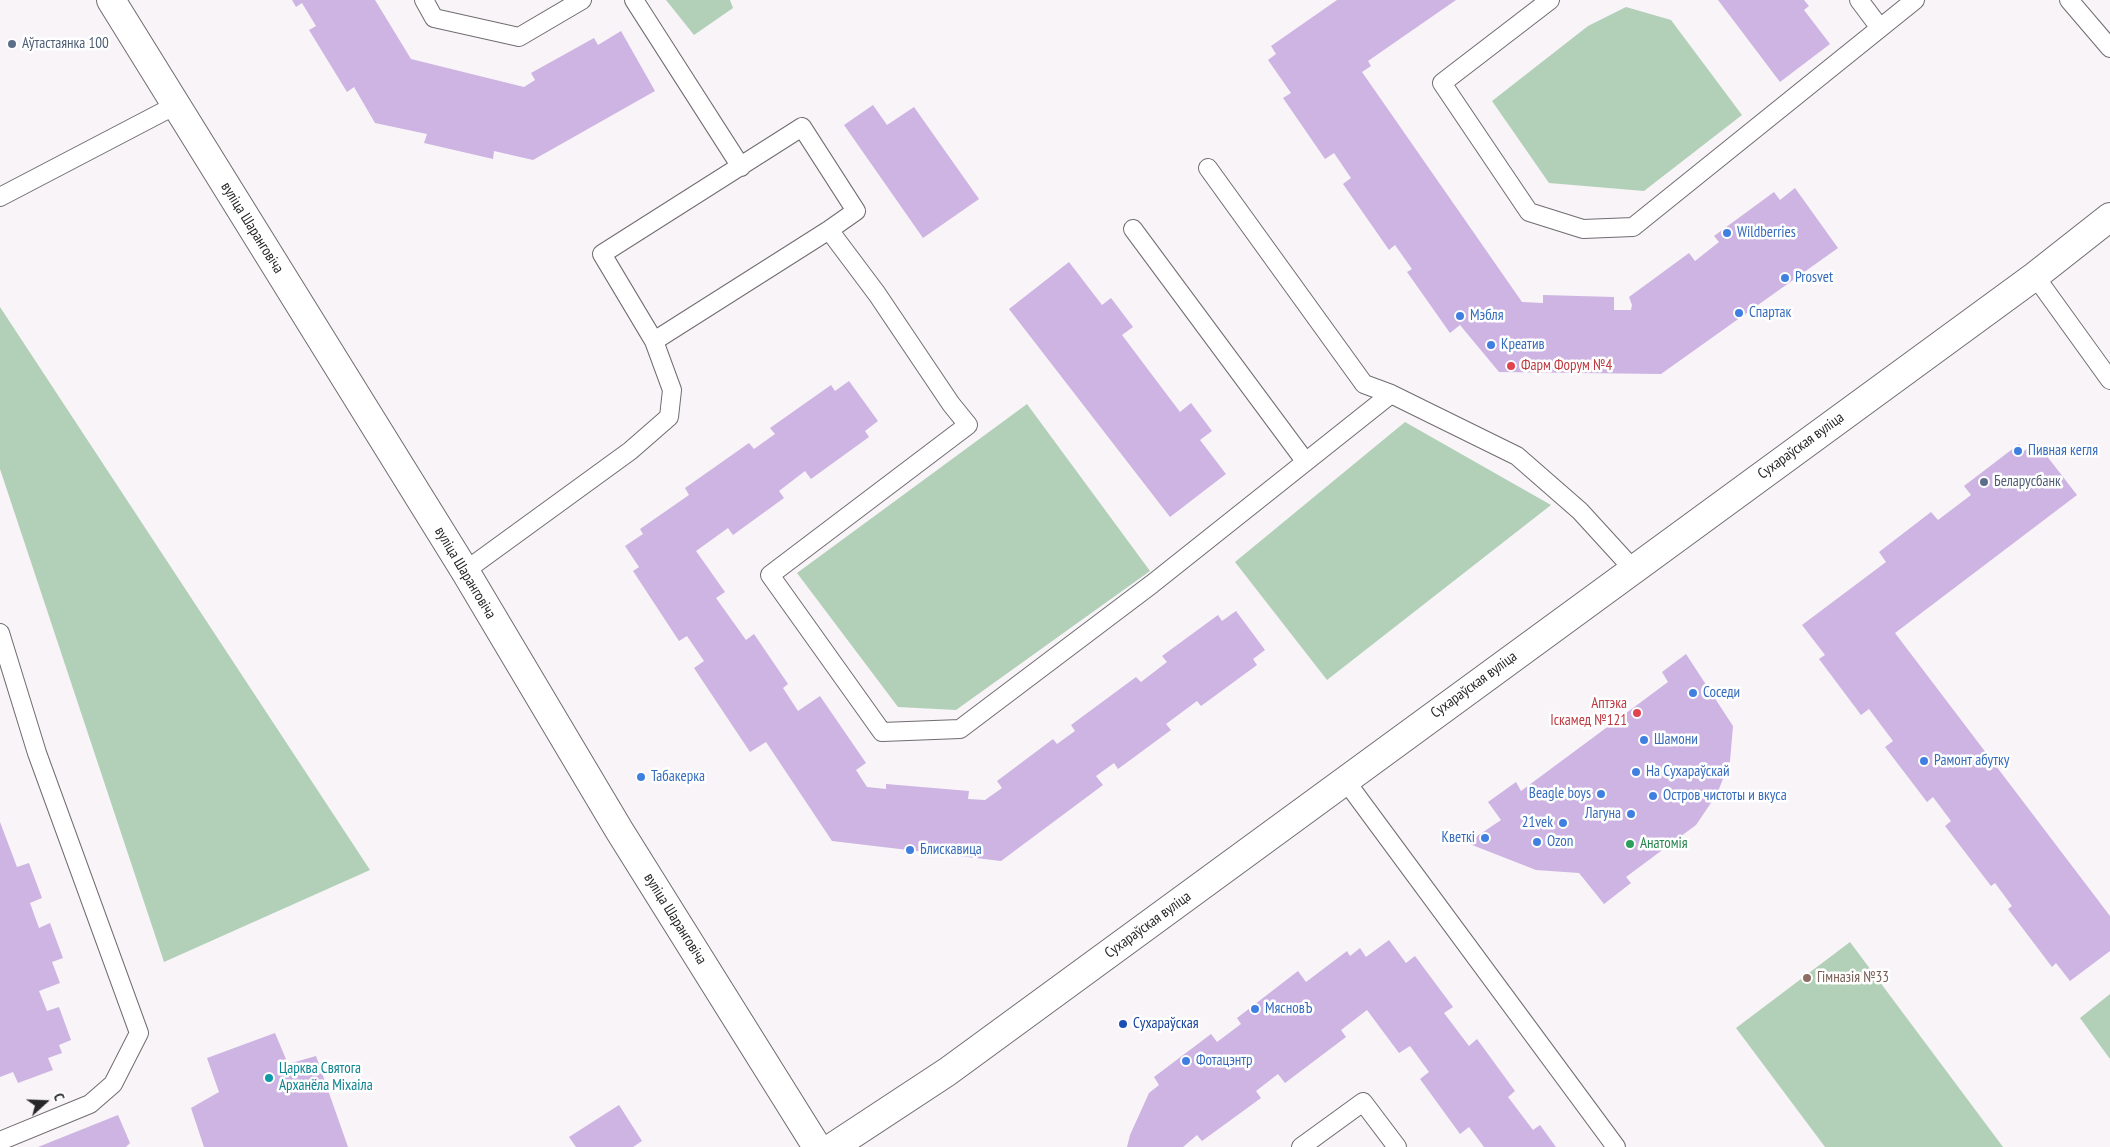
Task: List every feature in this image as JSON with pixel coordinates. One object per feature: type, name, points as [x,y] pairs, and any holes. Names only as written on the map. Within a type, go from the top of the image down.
[{"type":"main road","name":"вуліца Шаранговіча","points":[[111,0],[465,571],[619,830],[817,1147]]},
{"type":"main road","name":"Сухараўская вуліца","points":[[833,1147],[947,1072],[2035,276],[2110,217]]},
{"type":"lane","points":[[424,0],[434,18],[519,37],[582,0]]},
{"type":"lane","points":[[634,0],[741,167]]},
{"type":"lane","points":[[1550,0],[1442,83],[1529,212],[1583,229],[1633,227],[1843,60],[1915,0]]},
{"type":"lane","points":[[1860,0],[1880,28]]},
{"type":"lane","points":[[2069,0],[2110,48]]},
{"type":"lane","points":[[0,197],[176,105]]},
{"type":"lane","points":[[465,571],[630,451],[669,417],[672,390],[654,341],[602,254],[802,127],[856,211],[654,341]]},
{"type":"lane","points":[[1208,168],[1364,384],[1391,394],[1517,456],[1580,511],[1632,569]]},
{"type":"lane","points":[[1133,229],[1305,461]]},
{"type":"lane","points":[[829,230],[877,294],[951,404],[968,425],[770,575],[882,732],[960,729],[1152,584],[1391,394]]},
{"type":"lane","points":[[2035,276],[2110,380]]},
{"type":"lane","points":[[0,633],[37,753],[139,1033],[113,1084],[90,1104],[0,1141]]},
{"type":"lane","points":[[1345,780],[1616,1147]]},
{"type":"lane","points":[[1301,1147],[1363,1102],[1397,1147]]},
{"type":"green space","points":[[666,0],[730,0],[733,8],[694,35]]},
{"type":"green space","points":[[1626,7],[1671,20],[1742,115],[1644,191],[1549,183],[1492,101],[1588,26]]},
{"type":"green space","points":[[0,307],[370,870],[164,962],[0,469]]},
{"type":"green space","points":[[1027,404],[1150,571],[956,710],[898,707],[797,573]]},
{"type":"green space","points":[[1405,422],[1551,505],[1327,680],[1235,562]]},
{"type":"green space","points":[[1850,942],[2003,1147],[1825,1147],[1736,1028]]},
{"type":"green space","points":[[2110,994],[2110,1059],[2080,1018]]},
{"type":"building","points":[[292,0],[375,0],[411,59],[524,87],[535,80],[531,73],[594,38],[598,45],[621,31],[655,91],[533,160],[494,151],[493,159],[424,143],[427,134],[375,123],[354,87],[347,92],[309,30],[316,26],[302,3],[296,7]]},
{"type":"building","points":[[1337,0],[1456,0],[1368,61],[1371,66],[1362,72],[1522,302],[1543,303],[1543,295],[1614,297],[1614,310],[1631,310],[1632,305],[1629,297],[1689,253],[1695,261],[1719,242],[1714,236],[1774,192],[1780,200],[1795,188],[1838,248],[1661,374],[1499,372],[1460,325],[1450,333],[1407,272],[1412,269],[1395,245],[1389,250],[1343,184],[1351,178],[1334,153],[1325,159],[1283,98],[1291,93],[1268,60],[1276,54],[1271,46]]},
{"type":"building","points":[[1718,0],[1804,0],[1809,6],[1804,10],[1830,44],[1780,82]]},
{"type":"building","points":[[873,105],[887,125],[914,107],[979,199],[923,238],[844,125]]},
{"type":"building","points":[[1069,262],[1102,305],[1111,298],[1133,327],[1122,335],[1180,412],[1191,403],[1212,431],[1200,440],[1226,474],[1170,517],[1009,309]]},
{"type":"building","points":[[849,381],[878,421],[865,431],[869,437],[811,479],[805,471],[779,491],[784,498],[733,535],[728,528],[696,551],[725,592],[716,598],[746,640],[754,634],[788,684],[783,688],[798,711],[820,696],[866,763],[856,770],[867,787],[886,789],[886,784],[969,791],[968,799],[985,800],[1002,788],[997,781],[1053,739],[1057,744],[1075,731],[1071,725],[1136,677],[1141,682],[1167,662],[1162,656],[1218,615],[1222,621],[1236,611],[1265,650],[1253,659],[1257,665],[1201,706],[1197,701],[1166,724],[1171,730],[1118,769],[1114,763],[1096,776],[1103,785],[1001,861],[832,841],[766,742],[750,752],[694,668],[704,661],[687,636],[679,641],[633,571],[639,567],[625,546],[643,534],[640,529],[689,495],[685,488],[749,443],[754,449],[775,434],[770,428],[831,385],[835,391]]},
{"type":"building","points":[[2036,442],[2077,495],[1895,633],[2110,916],[2110,951],[2070,981],[2056,963],[2052,967],[2008,909],[2012,906],[1995,883],[1991,886],[1945,826],[1951,821],[1933,797],[1927,802],[1885,747],[1893,741],[1869,709],[1861,715],[1819,659],[1825,655],[1802,625],[1886,562],[1879,552],[1931,512],[1938,520],[1971,495],[1964,486],[2019,444],[2024,451]]},
{"type":"building","name":"На Сухараўскай","points":[[1686,654],[1733,726],[1730,761],[1717,794],[1696,825],[1626,877],[1631,883],[1604,904],[1579,873],[1536,870],[1467,843],[1501,820],[1488,802],[1516,782],[1521,791],[1668,682],[1662,672]]},
{"type":"building","points":[[0,822],[17,867],[29,863],[42,898],[30,903],[39,928],[50,923],[63,958],[52,962],[60,983],[39,991],[47,1011],[59,1007],[71,1040],[59,1045],[62,1053],[48,1058],[53,1070],[18,1083],[13,1072],[0,1077]]},
{"type":"building","points":[[1389,940],[1406,963],[1415,956],[1453,1007],[1444,1013],[1469,1046],[1477,1039],[1515,1091],[1508,1097],[1533,1130],[1540,1125],[1556,1147],[1484,1147],[1469,1127],[1460,1134],[1420,1079],[1429,1072],[1410,1046],[1399,1053],[1367,1010],[1341,1030],[1346,1037],[1285,1083],[1278,1074],[1256,1091],[1261,1098],[1202,1141],[1197,1135],[1183,1147],[1127,1147],[1130,1135],[1149,1093],[1159,1085],[1154,1077],[1211,1034],[1217,1042],[1241,1024],[1237,1018],[1298,971],[1306,982],[1347,951],[1350,956],[1360,948],[1366,957]]},
{"type":"building","name":"Царква Святога Арханёла Міхаіла","points":[[275,1033],[288,1064],[316,1056],[348,1147],[204,1147],[191,1108],[219,1092],[207,1058]]},
{"type":"building","points":[[619,1105],[642,1141],[633,1147],[576,1147],[569,1137]]},
{"type":"building","points":[[118,1115],[130,1143],[126,1147],[38,1147]]},
{"type":"place","name":"Аўтастаянка 100","points":[[12,44]]},
{"type":"place","name":"Wildberries","points":[[1727,233]]},
{"type":"place","name":"Prosvet","points":[[1785,278]]},
{"type":"place","name":"Спартак","points":[[1739,313]]},
{"type":"place","name":"Мэбля","points":[[1460,316]]},
{"type":"place","name":"Креатив","points":[[1491,345]]},
{"type":"place","name":"Фарм Форум №4","points":[[1511,366]]},
{"type":"place","name":"Пивная кегля","points":[[2018,451]]},
{"type":"place","name":"Беларусбанк","points":[[1984,482]]},
{"type":"place","name":"Соседи","points":[[1693,693]]},
{"type":"place","name":"Аптэка Іскамед №121","points":[[1637,713]]},
{"type":"place","name":"Шамони","points":[[1644,740]]},
{"type":"place","name":"Рамонт абутку","points":[[1924,761]]},
{"type":"place","name":"На Сухараўскай","points":[[1636,772]]},
{"type":"place","name":"Табакерка","points":[[641,777]]},
{"type":"place","name":"Beagle boys","points":[[1601,794]]},
{"type":"place","name":"Остров чистоты и вкуса","points":[[1653,796]]},
{"type":"place","name":"Лагуна","points":[[1631,814]]},
{"type":"place","name":"21vek","points":[[1563,823]]},
{"type":"place","name":"Кветкі","points":[[1485,838]]},
{"type":"place","name":"Ozon","points":[[1537,842]]},
{"type":"place","name":"Анатомія","points":[[1630,844]]},
{"type":"place","name":"Блискавица","points":[[910,850]]},
{"type":"place","name":"Гімназія №33","points":[[1807,978]]},
{"type":"place","name":"МясновЪ","points":[[1255,1009]]},
{"type":"place","name":"Сухараўская","points":[[1123,1024]]},
{"type":"place","name":"Фотацэнтр","points":[[1186,1061]]},
{"type":"place","name":"Царква Святога Арханёла Міхаіла","points":[[269,1078]]}]
